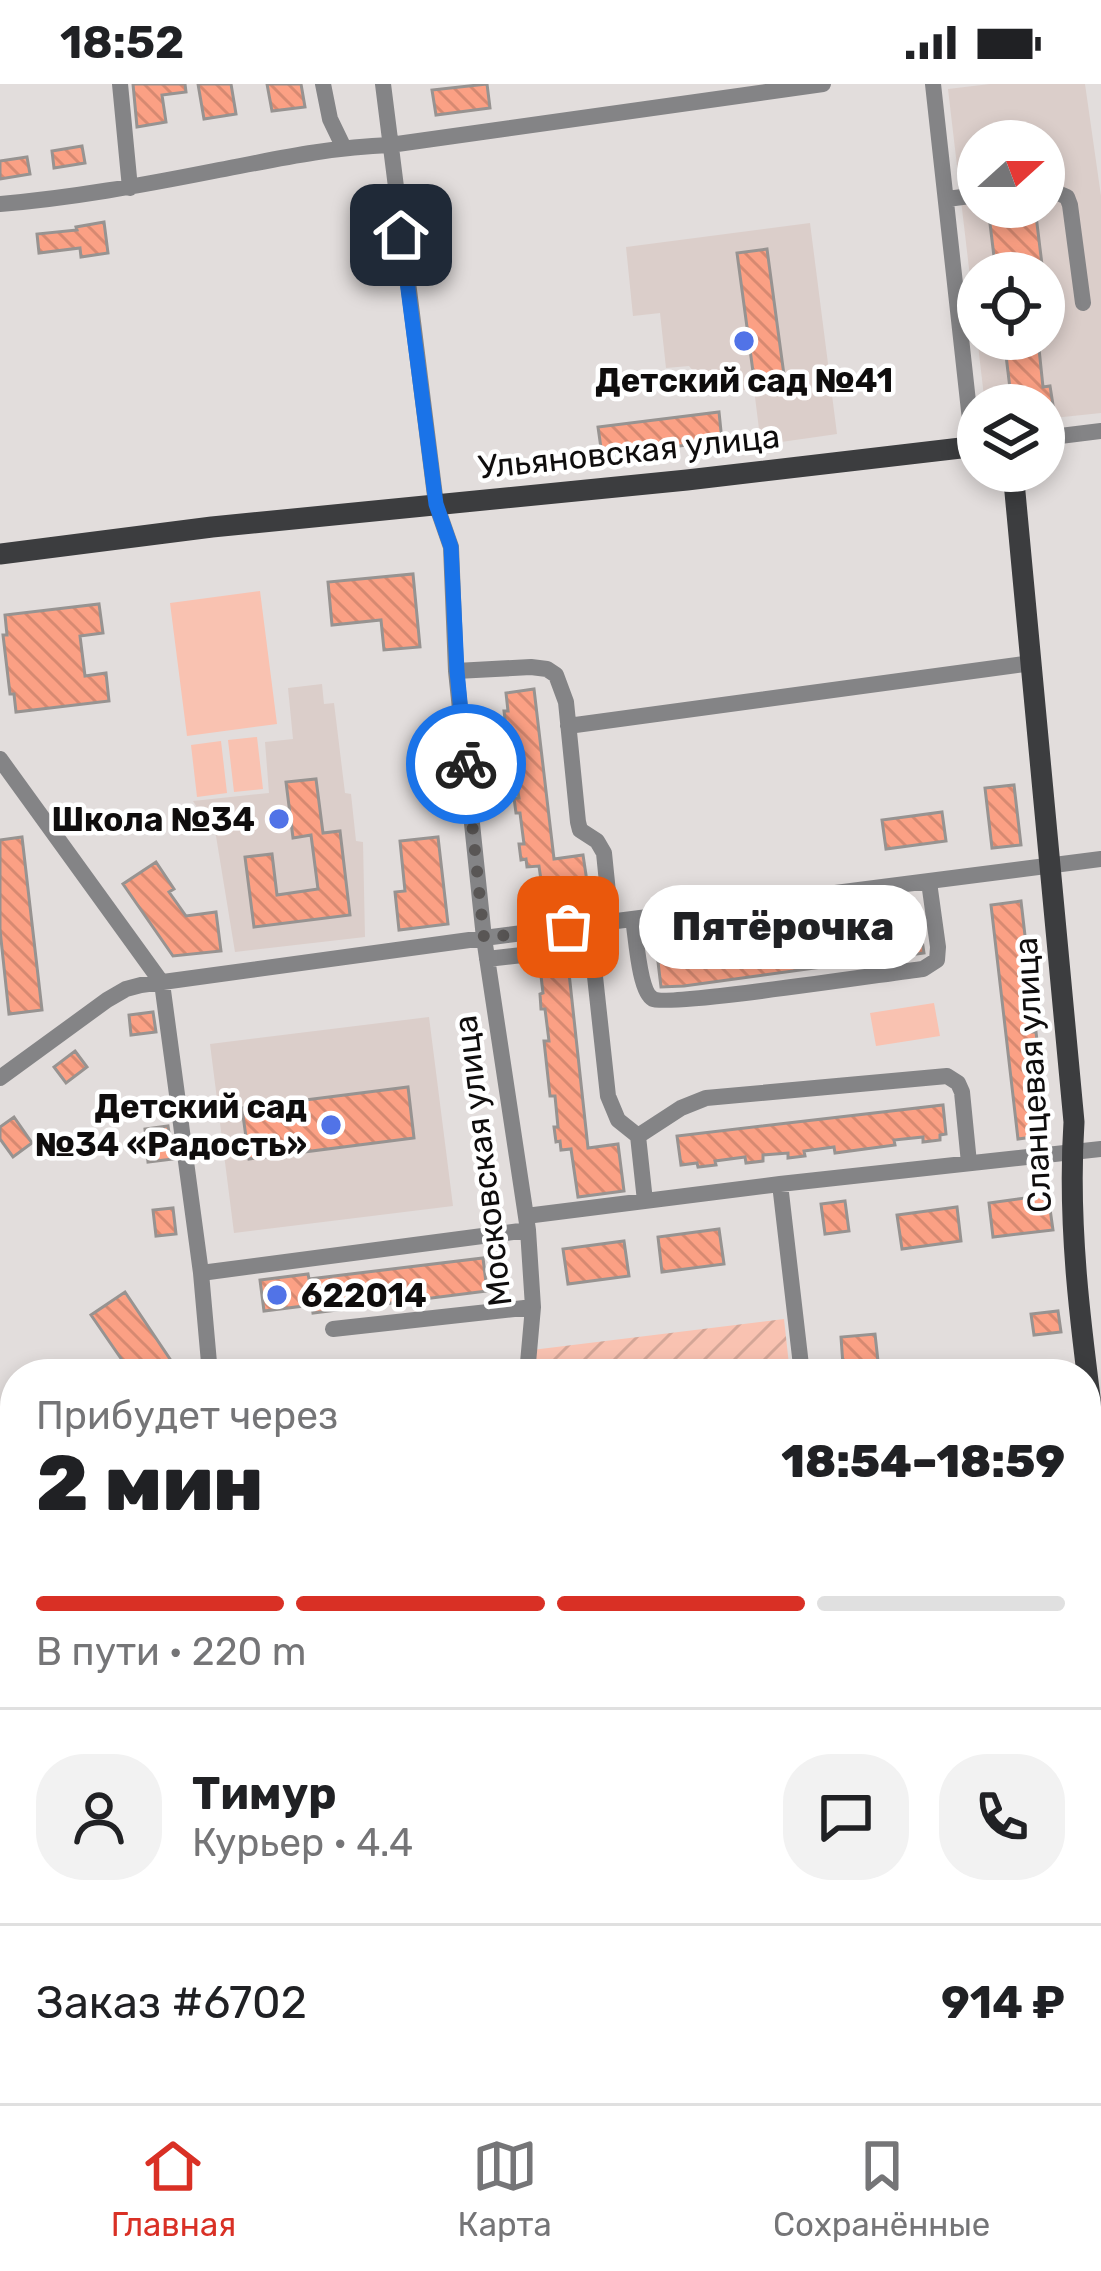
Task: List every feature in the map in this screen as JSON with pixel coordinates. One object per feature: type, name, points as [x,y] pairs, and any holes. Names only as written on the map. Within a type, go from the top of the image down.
[{"type":"main road","name":"Ульяновская улица","points":[[0,554],[957,448]]},
{"type":"main road","name":"Сланцевая улица","points":[[1015,492],[1074,1122],[1074,1249],[1087,1359]]},
{"type":"street","points":[[120,84],[130,188]]},
{"type":"street","points":[[323,84],[330,119],[344,146]]},
{"type":"street","name":"Московская улица","points":[[383,84],[436,504],[451,547],[457,671],[484,938],[527,1223],[533,1306],[528,1359]]},
{"type":"street","points":[[0,204],[130,188],[344,146],[390,145],[823,84]]},
{"type":"street","points":[[933,84],[968,384]]},
{"type":"street","points":[[1065,197],[1083,303]]},
{"type":"street","points":[[946,199],[957,198]]},
{"type":"street","points":[[1065,436],[1101,431]]},
{"type":"street","points":[[568,725],[1032,663]]},
{"type":"street","points":[[457,671],[531,667],[556,676],[568,725],[578,822],[580,830],[597,841],[604,853],[611,922]]},
{"type":"street","points":[[1,764],[162,983],[202,1273],[209,1359]]},
{"type":"street","points":[[0,1078],[126,989],[1101,859]]},
{"type":"street","points":[[633,919],[644,987],[651,998],[710,997],[931,965],[937,961],[938,947],[929,882]]},
{"type":"street","points":[[487,959],[576,949],[593,958],[608,1096],[619,1120],[638,1136],[644,1201]]},
{"type":"street","points":[[638,1136],[706,1098],[947,1076],[962,1092],[969,1163]]},
{"type":"street","points":[[202,1273],[644,1201],[1101,1149]]},
{"type":"street","points":[[780,1184],[800,1359]]},
{"type":"street","points":[[333,1329],[533,1306]]},
{"type":"shaded area","points":[[1085,84],[1101,196],[1101,413],[1065,417],[1065,384],[983,384],[980,360],[1065,360],[1065,252],[967,252],[964,228],[1065,228],[1065,120],[957,120],[957,166],[948,89]]},
{"type":"shaded area","name":"Детский сад №41","points":[[810,223],[837,434],[761,445],[754,389],[712,393],[689,366],[666,368],[660,313],[633,316],[626,247]]},
{"type":"shaded area","points":[[260,591],[277,724],[187,736],[170,603]]},
{"type":"shaded area","name":"Школа №34","points":[[322,684],[324,704],[334,703],[345,793],[351,794],[356,841],[363,842],[365,937],[235,952],[216,836],[193,801],[269,793],[265,742],[293,739],[288,688]]},
{"type":"shaded area","points":[[257,737],[263,789],[234,792],[228,740]]},
{"type":"shaded area","points":[[221,741],[227,793],[197,797],[191,745]]},
{"type":"shaded area","points":[[934,1003],[940,1036],[876,1046],[870,1013]]},
{"type":"shaded area","name":"Детский сад №34 «Радость»","points":[[429,1017],[453,1206],[234,1233],[210,1044]]},
{"type":"shaded area","points":[[784,1319],[788,1359],[533,1359],[532,1350]]},
{"type":"building","points":[[133,84],[185,84],[186,92],[162,95],[166,122],[137,127]]},
{"type":"building","points":[[198,84],[231,84],[236,114],[204,119]]},
{"type":"building","points":[[267,84],[301,84],[305,107],[272,111]]},
{"type":"building","points":[[487,84],[490,108],[436,115],[432,90]]},
{"type":"building","points":[[82,146],[85,163],[54,168],[52,151]]},
{"type":"building","points":[[27,157],[30,174],[0,179],[0,161]]},
{"type":"building","points":[[104,222],[108,253],[81,257],[80,248],[39,253],[37,234]]},
{"type":"building","points":[[991,228],[1038,228],[1040,252],[993,252]]},
{"type":"building","points":[[767,249],[784,375],[754,379],[737,253]]},
{"type":"building","points":[[1007,360],[1040,360],[1043,384],[1009,384]]},
{"type":"building","points":[[719,412],[722,441],[602,455],[598,427]]},
{"type":"building","points":[[413,574],[420,647],[384,650],[381,620],[332,625],[328,582]]},
{"type":"building","points":[[99,604],[103,633],[80,636],[85,676],[106,673],[109,701],[16,712],[3,635],[7,635],[5,615]]},
{"type":"building","points":[[534,689],[554,859],[583,855],[591,908],[546,915],[539,866],[527,867],[526,859],[521,860],[519,844],[524,844],[514,798],[519,798],[504,711],[508,711],[506,693]]},
{"type":"building","points":[[316,779],[323,833],[340,831],[350,915],[254,927],[245,857],[272,854],[277,895],[318,889],[311,835],[293,838],[286,782]]},
{"type":"building","points":[[1014,785],[1021,845],[992,848],[985,788]]},
{"type":"building","points":[[942,812],[946,841],[886,849],[882,820]]},
{"type":"building","points":[[22,837],[42,1010],[9,1014],[0,930],[0,840]]},
{"type":"building","points":[[438,837],[448,924],[399,930],[395,892],[405,891],[400,841]]},
{"type":"building","points":[[156,862],[186,916],[216,912],[221,951],[173,956],[123,884]]},
{"type":"building","points":[[1021,901],[1032,1032],[1036,1032],[1048,1135],[1018,1139],[991,905]]},
{"type":"building","points":[[920,927],[924,953],[661,987],[658,962],[664,962],[663,958],[754,951],[753,946],[770,944],[770,948],[856,933],[857,937]]},
{"type":"building","points":[[569,973],[588,1148],[618,1144],[624,1191],[578,1197],[571,1149],[561,1150],[560,1141],[556,1142],[541,976]]},
{"type":"building","points":[[153,1012],[156,1032],[131,1035],[129,1015]]},
{"type":"building","points":[[75,1051],[87,1067],[66,1083],[54,1067]]},
{"type":"building","points":[[408,1087],[414,1138],[249,1159],[242,1108]]},
{"type":"building","points":[[943,1105],[946,1134],[940,1140],[923,1142],[923,1137],[835,1153],[834,1147],[788,1158],[788,1153],[763,1155],[763,1161],[746,1163],[745,1157],[715,1161],[716,1165],[681,1165],[677,1136]]},
{"type":"building","points":[[14,1117],[32,1143],[13,1157],[0,1139],[0,1127]]},
{"type":"building","points":[[168,1126],[173,1159],[148,1162],[145,1129]]},
{"type":"building","points":[[1048,1195],[1053,1230],[993,1237],[989,1203]]},
{"type":"building","points":[[845,1201],[849,1231],[825,1234],[821,1204]]},
{"type":"building","points":[[957,1207],[961,1241],[902,1249],[897,1215]]},
{"type":"building","points":[[173,1208],[176,1234],[156,1236],[153,1210]]},
{"type":"building","points":[[719,1229],[724,1264],[662,1272],[658,1237]]},
{"type":"building","points":[[624,1241],[629,1276],[568,1284],[563,1249]]},
{"type":"building","points":[[483,1258],[487,1291],[313,1313],[312,1305],[264,1311],[260,1280],[308,1274],[309,1279]]},
{"type":"building","points":[[125,1292],[170,1359],[121,1359],[91,1315]]},
{"type":"building","points":[[1058,1311],[1061,1332],[1034,1335],[1031,1314]]},
{"type":"building","points":[[875,1334],[878,1359],[843,1359],[841,1337]]},
{"type":"way so far","points":[[466,764],[484,938],[568,927]]},
{"type":"place","name":"Детский сад №41","points":[[744,341]]},
{"type":"place","name":"Школа №34","points":[[279,819]]},
{"type":"place","name":"Пятёрочка","points":[[568,927]]},
{"type":"place","name":"Детский сад №34 «Радость»","points":[[331,1125]]},
{"type":"place","name":"622014","points":[[277,1295]]},
{"type":"route","points":[[401,235],[436,504],[451,547],[466,764]]}]
